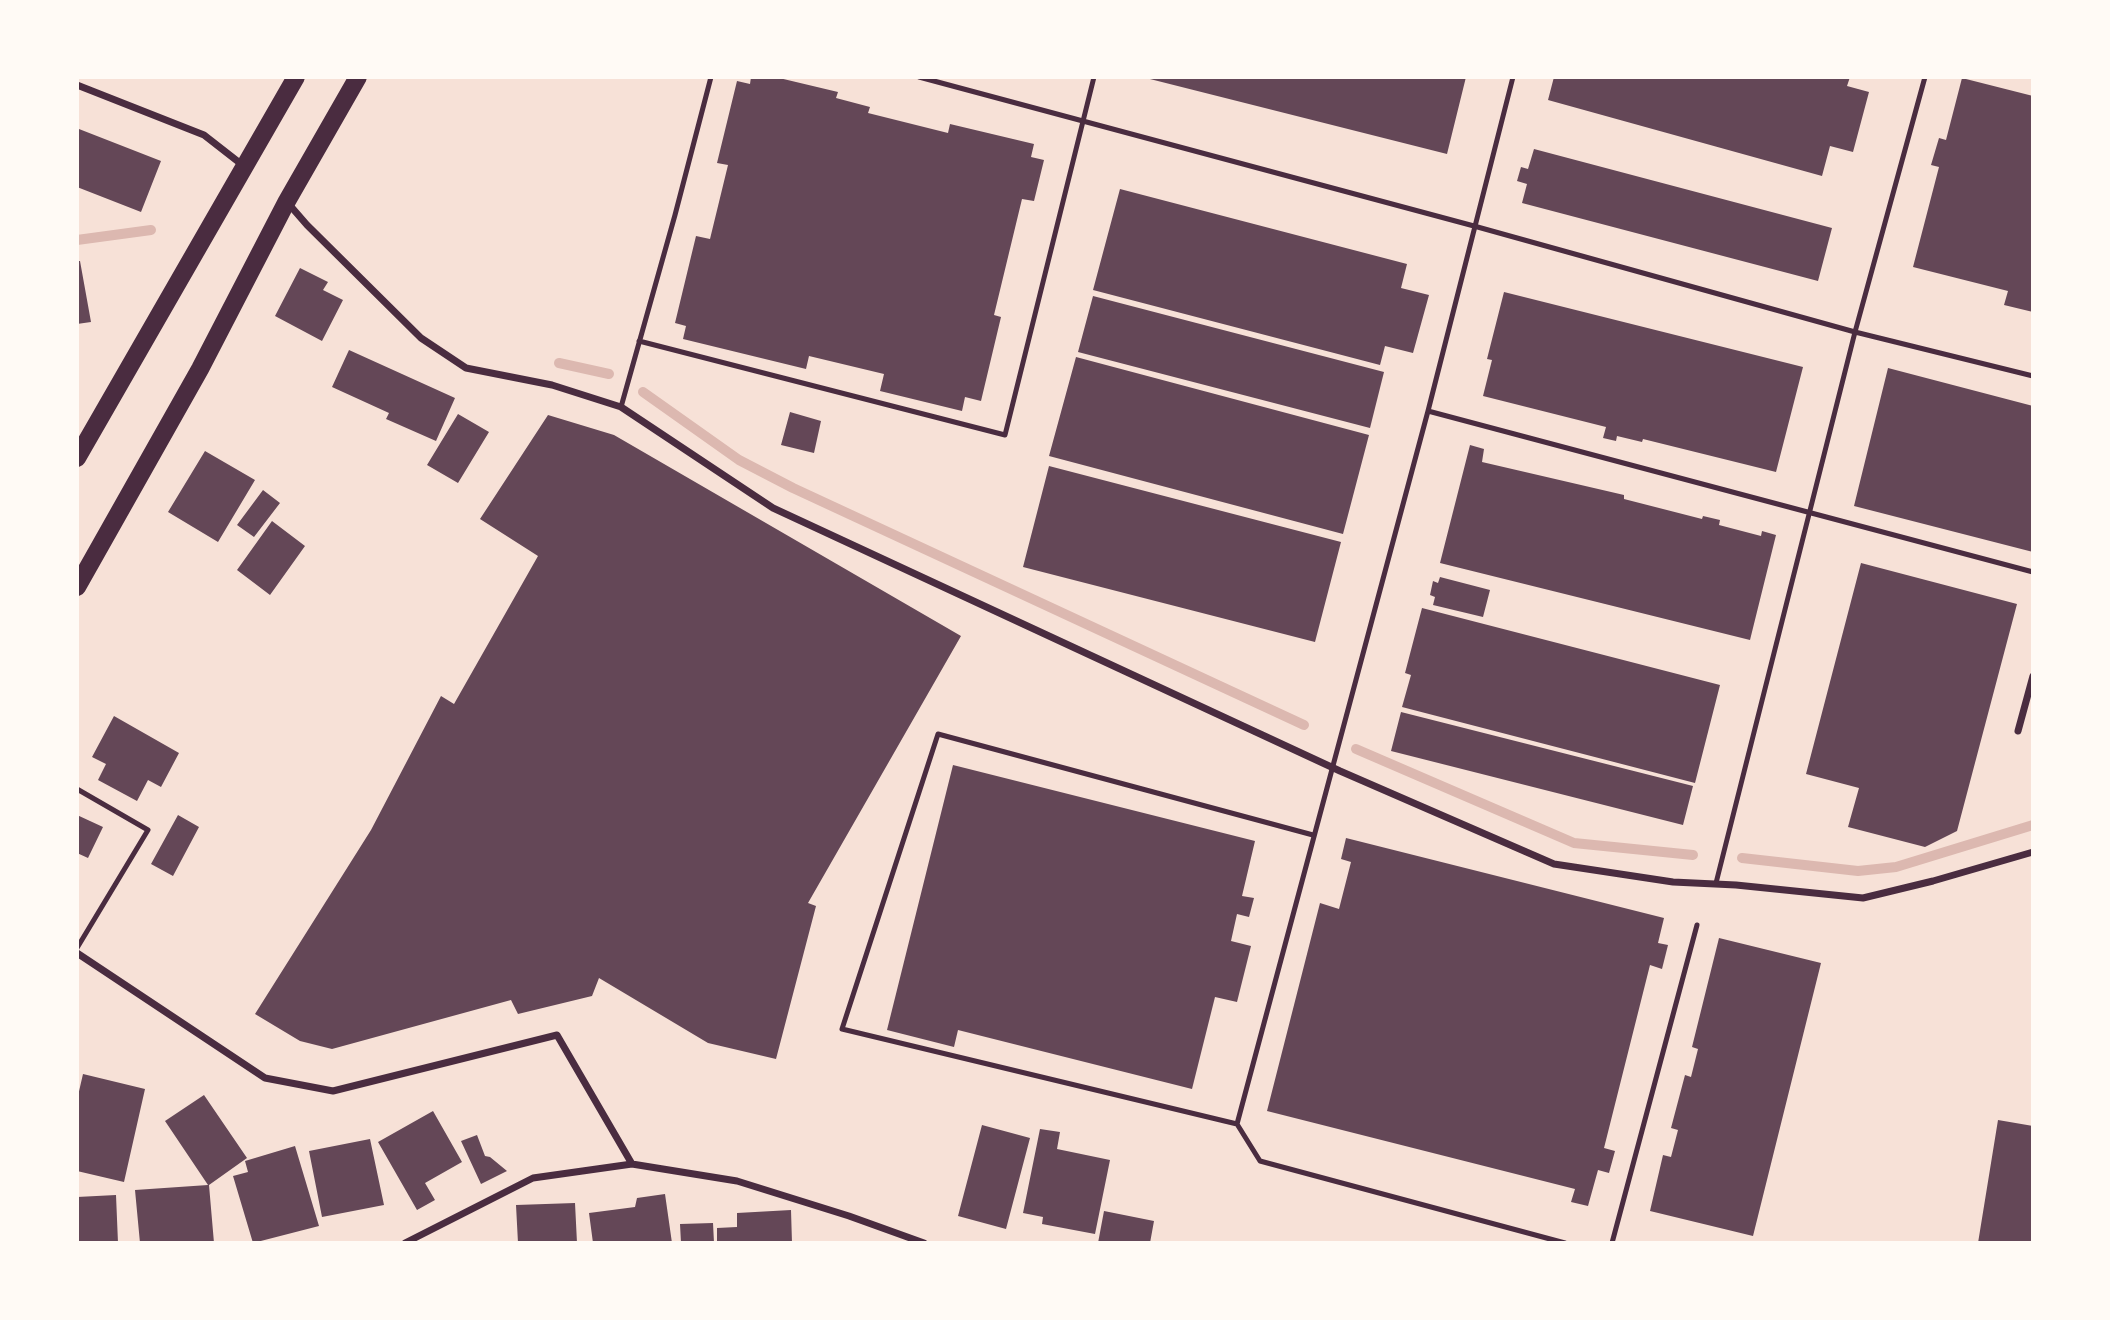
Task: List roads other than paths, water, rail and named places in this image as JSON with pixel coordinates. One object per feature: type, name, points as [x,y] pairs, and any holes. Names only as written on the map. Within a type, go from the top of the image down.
[{"type":"main road","points":[[77,458],[296,77]]},
{"type":"main road","points":[[77,587],[200,369],[287,201],[358,77]]},
{"type":"street","points":[[77,85],[204,135],[245,168]]},
{"type":"street","points":[[287,201],[307,225],[421,338],[466,368],[552,385],[621,407],[773,508],[1331,767],[1554,864],[1673,882],[1863,898],[2033,852]]},
{"type":"street","points":[[2018,731],[2033,676]]},
{"type":"street","points":[[77,951],[265,1078],[333,1091],[557,1035],[632,1164]]},
{"type":"street","points":[[405,1243],[533,1178],[632,1164],[737,1181],[924,1243]]},
{"type":"lane","points":[[621,407],[711,77]]},
{"type":"lane","points":[[919,77],[1474,226],[1855,332],[2033,376]]},
{"type":"lane","points":[[639,341],[1005,435],[1094,77]]},
{"type":"lane","points":[[1237,1124],[1428,411],[1513,77]]},
{"type":"lane","points":[[1716,884],[1855,332],[1925,77]]},
{"type":"lane","points":[[1428,411],[2033,572]]},
{"type":"lane","points":[[1313,835],[938,734],[842,1029],[1237,1124],[1260,1161],[1565,1243]]},
{"type":"lane","points":[[77,789],[148,830],[77,951]]},
{"type":"lane","points":[[1612,1243],[1697,925]]},
{"type":"waterway","points":[[77,240],[151,230]]},
{"type":"waterway","points":[[559,363],[609,374]]},
{"type":"waterway","points":[[643,392],[739,460],[793,488],[1304,725]]},
{"type":"waterway","points":[[1356,749],[1574,843],[1693,855]]},
{"type":"waterway","points":[[1742,858],[1858,871],[1896,867],[2033,825]]}]
